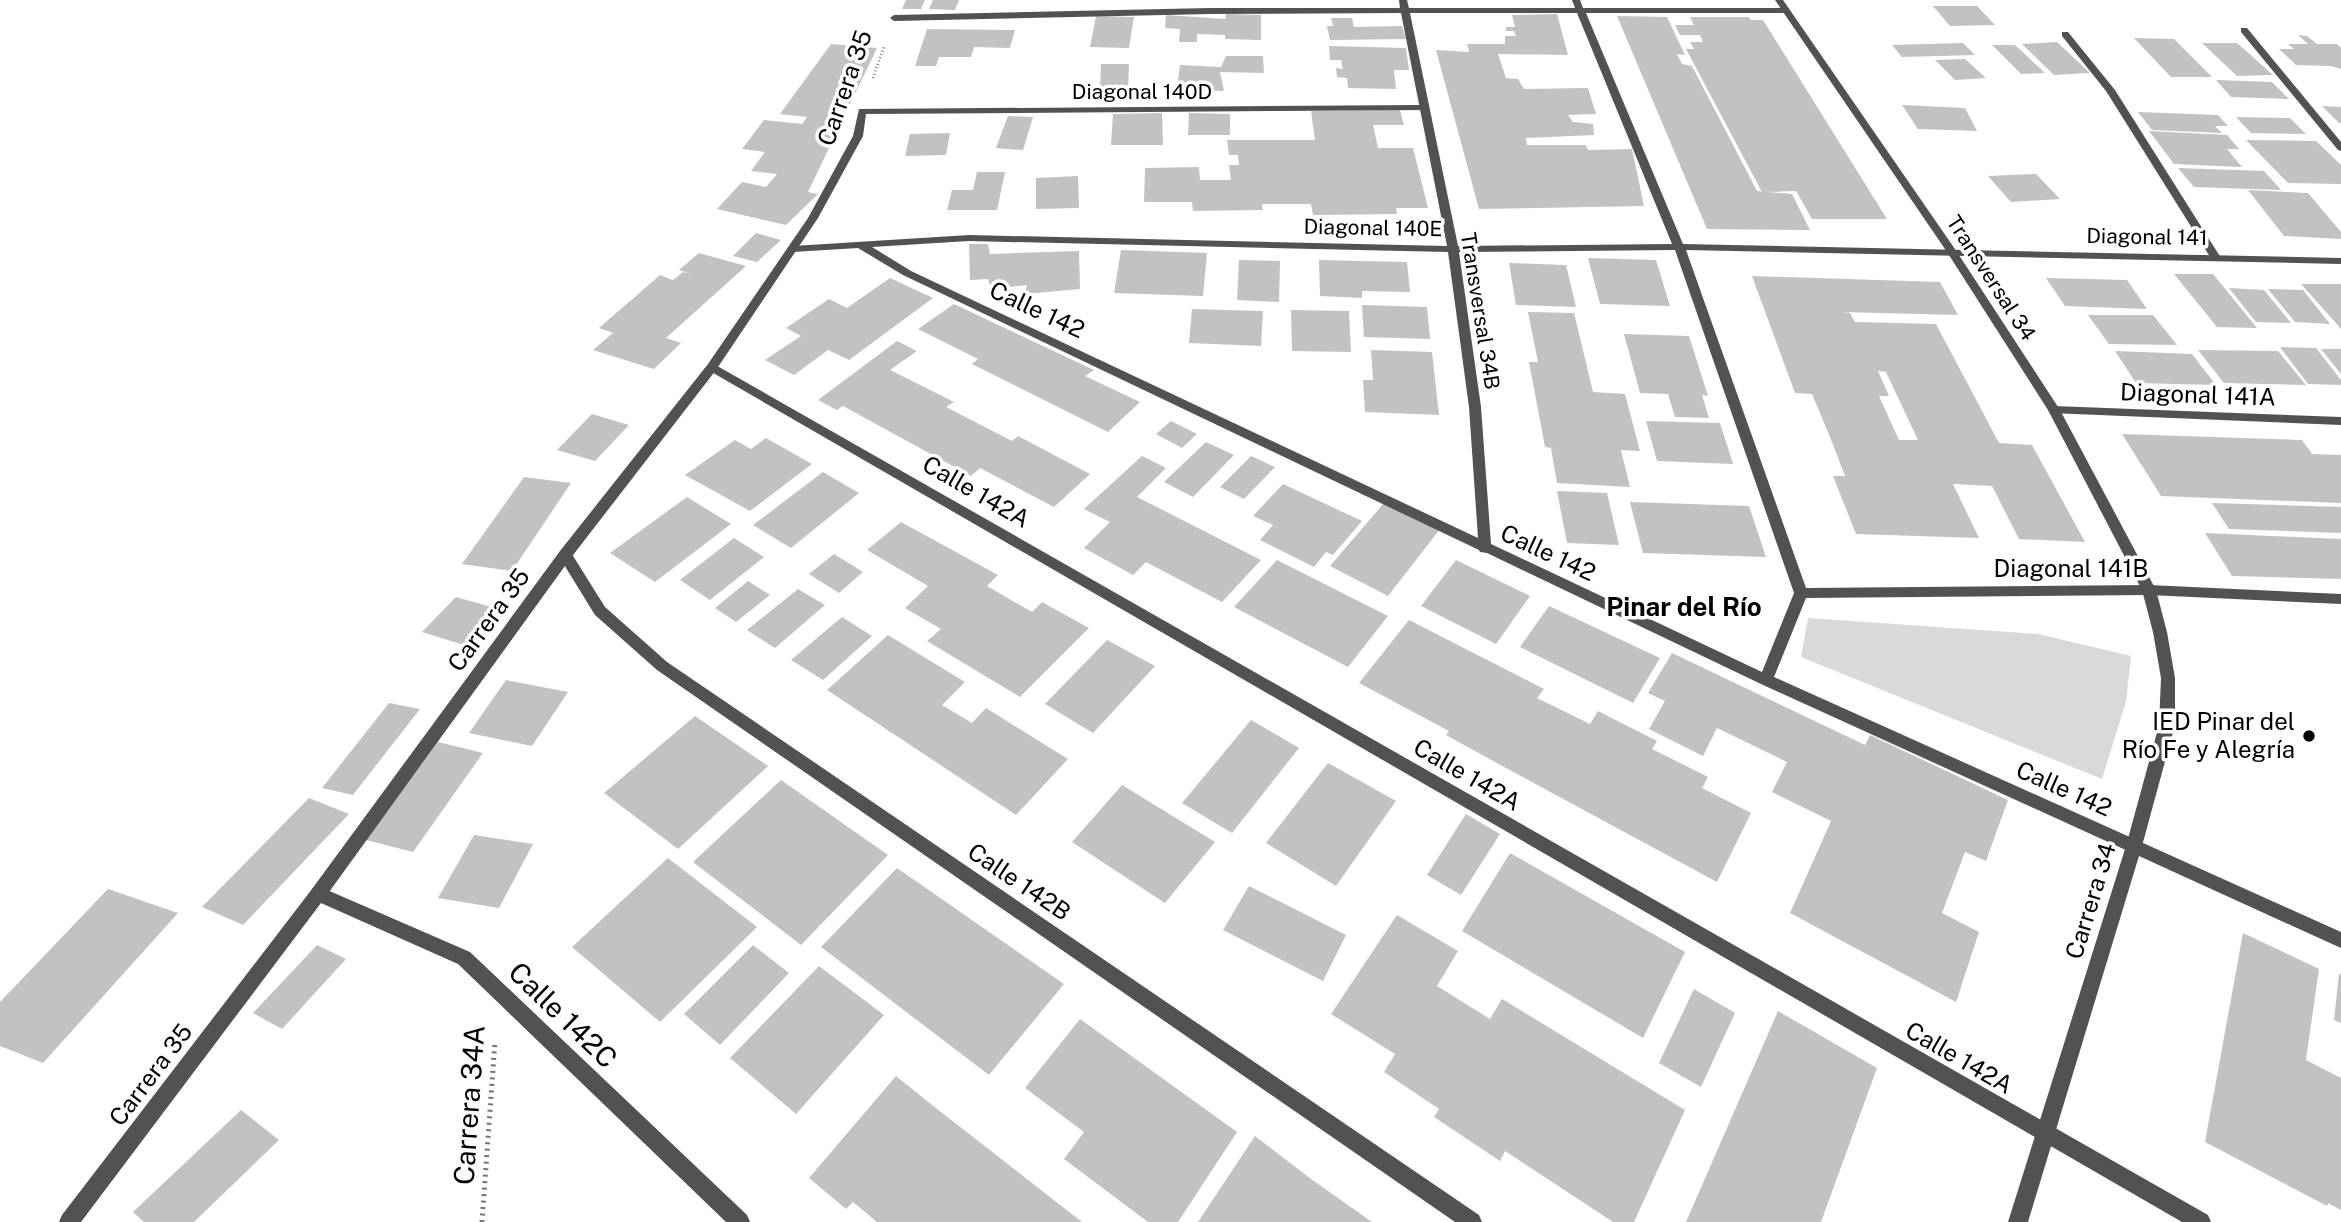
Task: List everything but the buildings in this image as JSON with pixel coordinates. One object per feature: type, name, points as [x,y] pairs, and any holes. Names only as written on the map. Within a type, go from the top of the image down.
[{"type":"street","points":[[1208,0],[1210,12]]},
{"type":"street","name":"Transversal 34B","points":[[1403,0],[1453,249],[1475,407],[1485,549]]},
{"type":"street","points":[[894,18],[1210,12],[1407,13],[1578,5],[1783,5]]},
{"type":"street","points":[[1578,5],[1679,247],[1801,593],[1766,680]]},
{"type":"street","name":"Transversal 34","points":[[1783,5],[1952,252],[2054,410],[2149,590]]},
{"type":"street","points":[[2244,30],[2341,148]]},
{"type":"street","points":[[2065,34],[2110,90],[2216,258]]},
{"type":"street","name":"Diagonal 140D","points":[[862,111],[1423,108]]},
{"type":"street","name":"Carrera 35","points":[[69,1222],[318,894],[565,555],[712,367],[793,249],[858,136],[862,111]]},
{"type":"street","name":"Diagonal 140E","points":[[793,249],[969,238],[1453,249],[1679,247],[1952,252]]},
{"type":"street","name":"Calle 142","points":[[859,244],[907,273],[1485,549],[1766,680],[2341,940]]},
{"type":"street","name":"Diagonal 141","points":[[1952,252],[2341,261]]},
{"type":"street","name":"Calle 142A","points":[[712,367],[2201,1222]]},
{"type":"street","name":"Diagonal 141A","points":[[2054,410],[2341,421]]},
{"type":"street","name":"Calle 142B","points":[[565,555],[600,611],[662,666],[1472,1222]]},
{"type":"street","name":"Diagonal 141B","points":[[1801,593],[2149,590],[2341,598]]},
{"type":"street","name":"Carrera 34","points":[[2018,1222],[2134,846],[2167,725],[2168,678],[2149,590]]},
{"type":"street","name":"Calle 142C","points":[[318,894],[464,958],[740,1222]]},
{"type":"path","name":"Carrera 35","points":[[862,111],[894,18]]},
{"type":"path","name":"Carrera 34A","points":[[482,1222],[498,991]]},
{"type":"shaded area","points":[[1808,618],[2038,634],[2131,656],[2126,702],[2102,779],[1801,657]]},
{"type":"place","name":"IED Pinar del Río Fe y Alegría","points":[[2309,736]]},
{"type":"district","name":"Pinar del Río","points":[[1684,607]]}]
